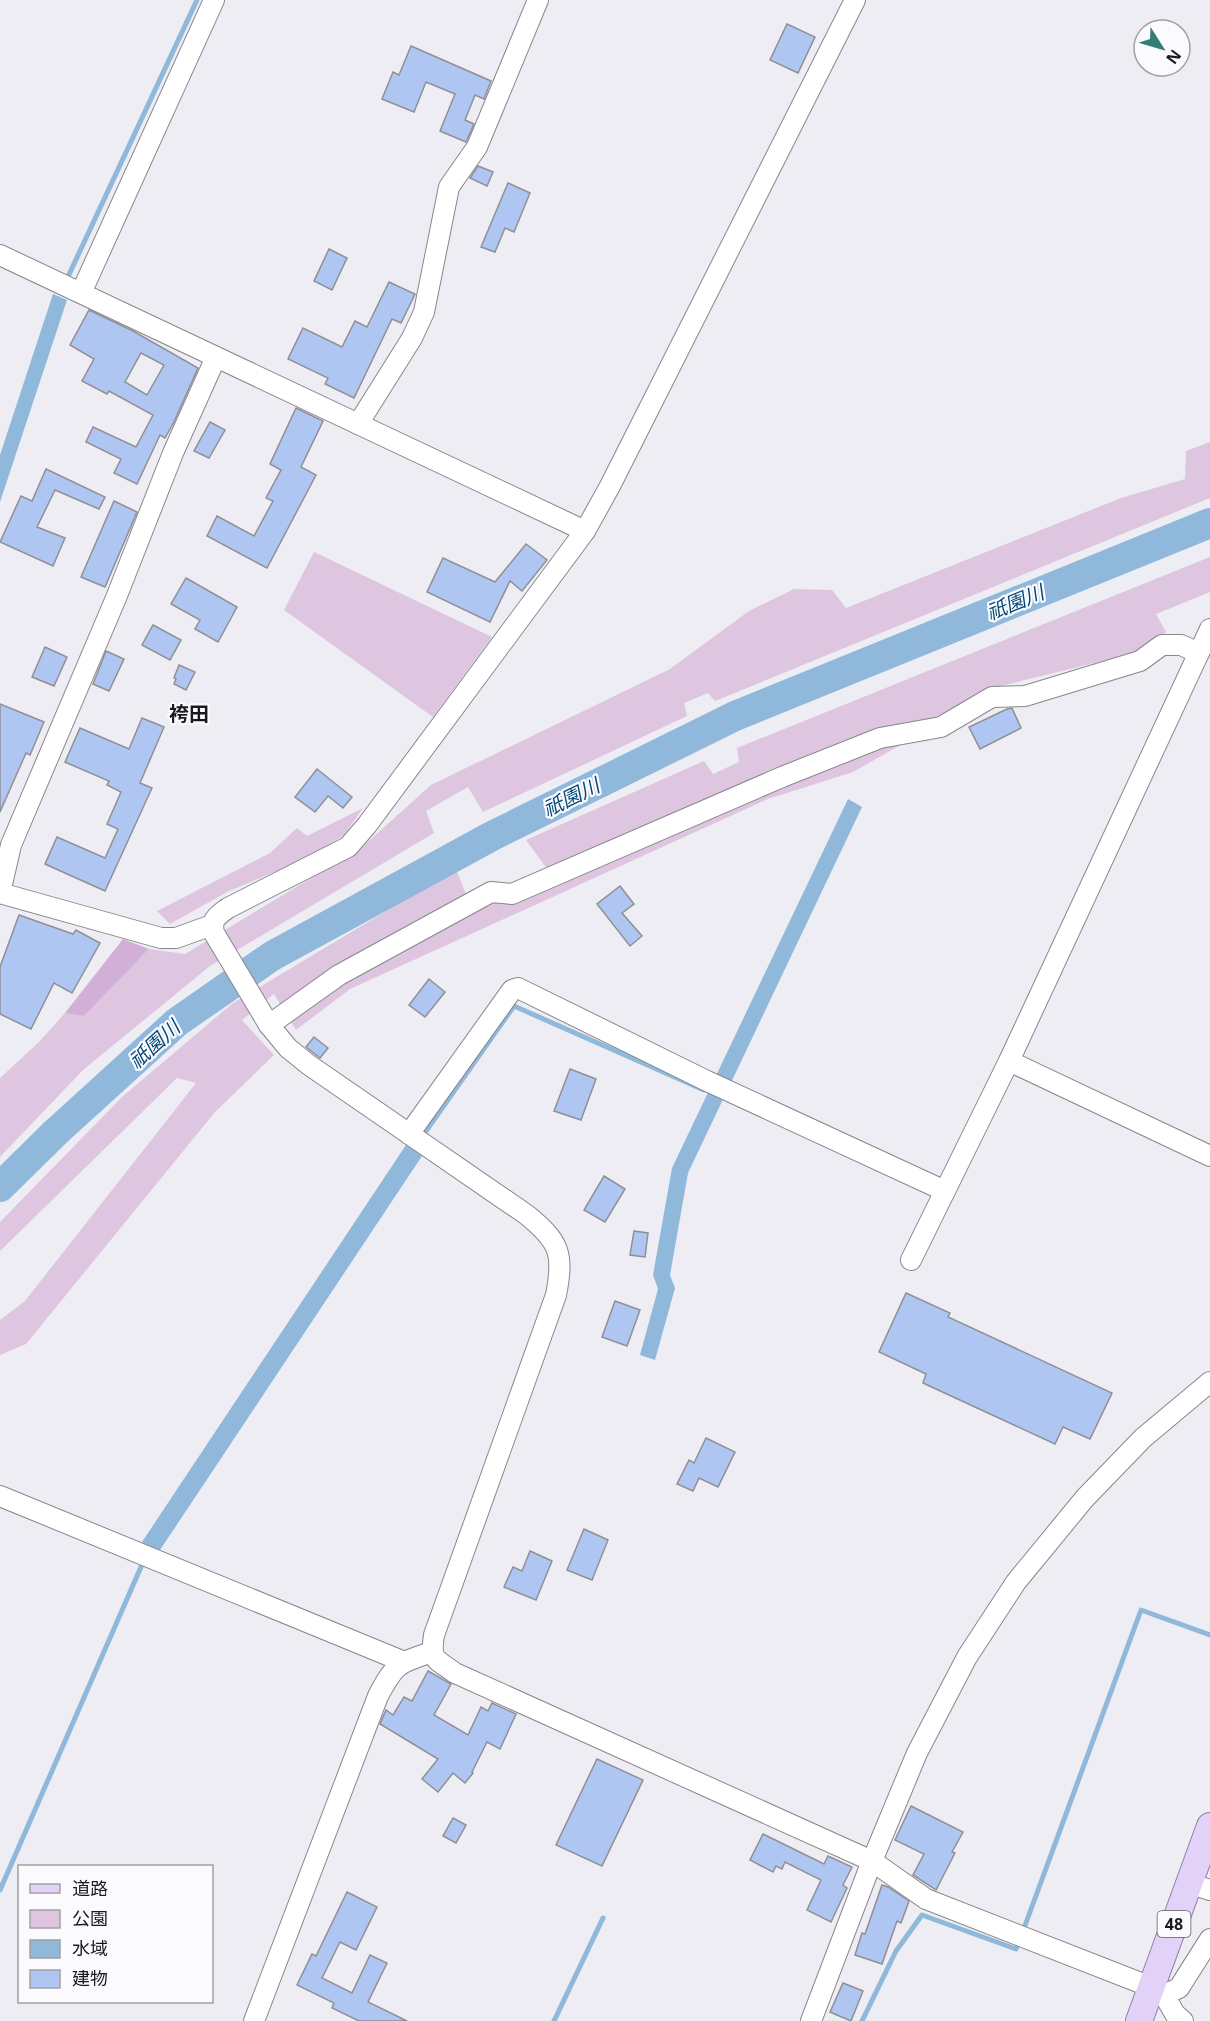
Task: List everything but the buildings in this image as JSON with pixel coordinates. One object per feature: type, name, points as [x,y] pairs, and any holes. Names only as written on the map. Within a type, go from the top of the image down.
[{"type":"main road","name":"48","points":[[1139,2021],[1158,1991],[1200,1887],[1210,1826]]},
{"type":"street","points":[[81,293],[214,0]]},
{"type":"street","points":[[358,424],[412,338],[424,312],[449,187],[477,147],[538,0]]},
{"type":"street","points":[[855,0],[610,486],[585,531],[367,825],[348,847],[228,908],[217,917],[213,929],[269,1025],[288,1048],[309,1065],[527,1215],[546,1230],[556,1246],[561,1269],[556,1295],[434,1635],[432,1652],[436,1659],[455,1673],[872,1861],[926,1899],[1158,1991],[1179,1988],[1210,1939]]},
{"type":"street","points":[[0,255],[585,531]]},
{"type":"street","points":[[213,929],[176,938],[161,938],[0,893],[11,845],[116,598],[172,453],[216,357]]},
{"type":"street","points":[[910,1260],[1009,1061],[1210,629]]},
{"type":"street","points":[[269,1025],[339,975],[491,892],[512,894],[782,777],[880,738],[942,727],[992,698],[1025,696],[1140,661],[1162,645],[1181,645],[1199,653]]},
{"type":"street","points":[[409,1134],[512,990],[518,988],[707,1081],[945,1191]]},
{"type":"street","points":[[1009,1061],[1210,1156]]},
{"type":"street","points":[[812,2021],[872,1861],[922,1744],[967,1657],[1016,1582],[1085,1498],[1143,1438],[1210,1382]]},
{"type":"street","points":[[0,1496],[402,1662]]},
{"type":"street","points":[[255,2021],[378,1696],[388,1676],[402,1662],[432,1652]]},
{"type":"street","points":[[1158,1991],[1183,2021]]},
{"type":"green space","points":[[1210,442],[1210,498],[715,701],[708,693],[684,703],[687,716],[483,812],[468,787],[426,811],[434,833],[210,966],[83,1070],[0,1157],[0,1078],[39,1042],[65,1013],[84,1016],[149,949],[185,954],[361,848],[431,785],[670,669],[749,611],[794,589],[832,590],[846,608],[1121,498],[1185,479],[1186,451]]},
{"type":"green space","points":[[314,552],[492,637],[433,717],[284,610]]},
{"type":"green space","points":[[1210,557],[1210,592],[1156,614],[1166,632],[1139,652],[1001,686],[937,716],[927,730],[853,772],[768,799],[350,989],[296,1030],[274,994],[242,1020],[274,1055],[215,1112],[26,1344],[0,1355],[0,1320],[25,1301],[196,1083],[177,1078],[0,1251],[0,1222],[122,1097],[233,1003],[456,869],[471,907],[556,881],[526,840],[704,761],[713,774],[739,762],[737,748]]},
{"type":"green space","points":[[363,808],[344,835],[308,858],[229,891],[170,924],[157,911],[270,853],[297,828],[307,836]]},
{"type":"shaded area","points":[[123,939],[149,949],[84,1016],[65,1013]]},
{"type":"water","points":[[53,294],[67,300],[0,502],[0,455]]},
{"type":"water","points":[[848,799],[862,807],[688,1173],[670,1275],[675,1288],[655,1360],[640,1355],[658,1289],[653,1275],[672,1168]]},
{"type":"water","points":[[406,1145],[422,1156],[158,1553],[142,1542]]},
{"type":"waterway","points":[[66,281],[197,0]]},
{"type":"waterway","name":"祇園川","points":[[0,1187],[56,1132],[177,1022],[272,956],[492,836],[735,716],[1210,523]]},
{"type":"waterway","points":[[426,1131],[514,1006],[704,1090]]},
{"type":"waterway","points":[[0,1890],[144,1560]]},
{"type":"waterway","points":[[1023,1931],[1141,1610],[1210,1635]]},
{"type":"waterway","points":[[862,2021],[896,1951],[922,1915],[1016,1949],[1019,1940]]},
{"type":"waterway","points":[[554,2021],[603,1918]]},
{"type":"district","name":"袴田","points":[[189,713]]}]
